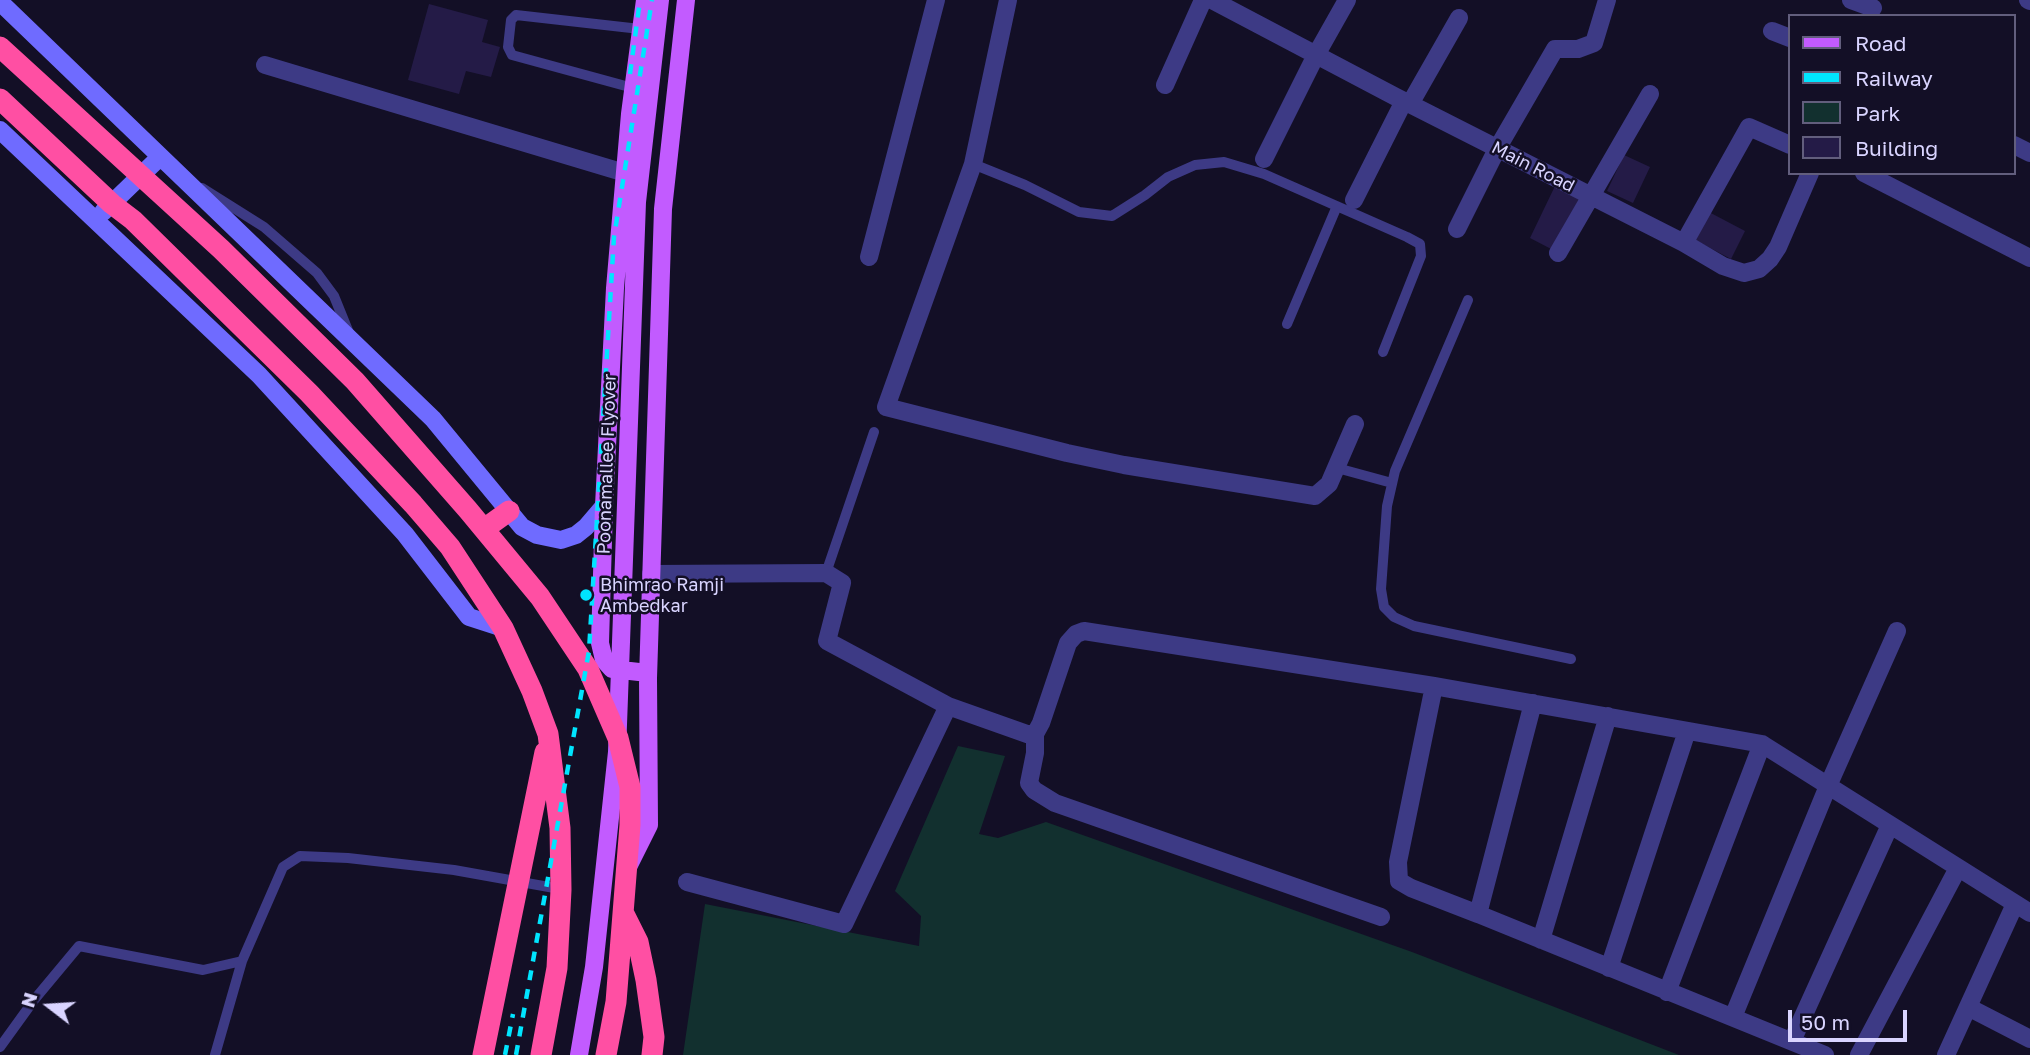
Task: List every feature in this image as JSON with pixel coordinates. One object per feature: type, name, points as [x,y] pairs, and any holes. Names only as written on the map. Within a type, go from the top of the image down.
[{"type":"highway","points":[[0,47],[220,249],[355,381],[540,597],[588,670],[618,738],[630,787],[630,825],[616,1002],[606,1055]]},
{"type":"highway","points":[[0,99],[112,204],[133,220],[309,393],[450,547],[503,628],[548,734],[560,828],[561,890],[557,968],[541,1055]]},
{"type":"highway","points":[[484,529],[509,511]]},
{"type":"highway","points":[[483,1055],[548,734]]},
{"type":"highway","points":[[624,912],[638,942],[646,980],[654,1037],[652,1055]]},
{"type":"highway","points":[[616,1002],[621,1055]]},
{"type":"main road","points":[[645,0],[633,88],[615,288],[600,643],[604,660],[612,669],[648,673]]},
{"type":"main road","name":"Poonamallee Flyover","points":[[579,1055],[596,954],[617,752],[636,212],[660,0]]},
{"type":"main road","points":[[626,872],[649,825],[650,574],[663,209],[686,0]]},
{"type":"street","points":[[869,257],[936,0]]},
{"type":"street","points":[[1008,0],[974,164],[886,407],[1112,463],[1315,496],[1329,484],[1355,424]]},
{"type":"street","points":[[1165,85],[1203,0]]},
{"type":"street","name":"Main Road","points":[[1212,0],[1684,243],[1723,266],[1744,273],[1759,269],[1778,247],[1809,175]]},
{"type":"street","points":[[1264,159],[1347,0]]},
{"type":"street","points":[[1457,229],[1497,149],[1555,49],[1578,49],[1594,43],[1607,0]]},
{"type":"street","points":[[1852,0],[1873,8]]},
{"type":"street","points":[[0,2],[352,338],[433,419],[522,527],[537,535],[561,540],[576,535],[604,506]]},
{"type":"street","points":[[1354,201],[1407,102],[1459,18]]},
{"type":"street","points":[[1772,31],[1788,37]]},
{"type":"street","points":[[265,65],[625,173]]},
{"type":"street","points":[[1558,253],[1650,94]]},
{"type":"street","points":[[1684,243],[1749,127],[1788,144]]},
{"type":"street","points":[[0,130],[259,375],[405,534],[469,617],[503,628]]},
{"type":"street","points":[[96,219],[160,157]]},
{"type":"street","points":[[1868,175],[2030,258]]},
{"type":"street","points":[[650,574],[826,573],[842,583],[827,641],[948,706],[1027,734],[1035,734]]},
{"type":"street","points":[[1381,917],[1055,803],[1034,790],[1029,783],[1035,753],[1035,734],[1068,643],[1076,634],[1084,631],[1434,685],[1762,744],[2023,908],[1968,1007],[1947,1055]]},
{"type":"street","points":[[1733,1017],[1828,786],[1898,631]]},
{"type":"street","points":[[1434,685],[1398,862],[1399,880],[1410,888],[1825,1055]]},
{"type":"street","points":[[1478,914],[1533,703]]},
{"type":"street","points":[[687,882],[844,924],[948,706]]},
{"type":"street","points":[[1541,940],[1608,716]]},
{"type":"street","points":[[1609,968],[1687,730]]},
{"type":"street","points":[[1667,992],[1762,744]]},
{"type":"street","points":[[1792,1041],[1890,825]]},
{"type":"street","points":[[1859,1055],[1958,868]]},
{"type":"street","points":[[1968,1007],[2030,1039]]},
{"type":"lane","points":[[633,88],[512,55],[508,47],[511,20],[516,15],[640,29]]},
{"type":"lane","points":[[974,164],[1026,185],[1079,212],[1112,216],[1168,177],[1195,165],[1224,162],[1264,174],[1407,237],[1420,244],[1422,249],[1383,352]]},
{"type":"lane","points":[[180,176],[240,210],[292,249],[334,296],[352,338]]},
{"type":"lane","points":[[1287,324],[1337,206]]},
{"type":"lane","points":[[1468,300],[1392,483],[1387,506],[1381,589],[1384,607],[1395,617],[1414,626],[1571,659]]},
{"type":"lane","points":[[826,573],[874,432]]},
{"type":"lane","points":[[1337,468],[1392,483]]},
{"type":"lane","points":[[215,1055],[242,961],[283,867],[300,856],[348,858],[454,870],[561,890]]},
{"type":"lane","points":[[0,1047],[34,1000],[79,946],[203,970],[242,961]]},
{"type":"green space","points":[[958,746],[1005,756],[979,834],[998,838],[1046,822],[1412,952],[1679,1055],[683,1055],[705,904],[919,946],[921,916],[895,891]]},
{"type":"building","points":[[429,4],[488,20],[482,42],[500,47],[491,77],[466,71],[459,94],[408,80]]},
{"type":"building","points":[[1624,155],[1650,167],[1633,203],[1607,191]]},
{"type":"building","points":[[1555,186],[1580,199],[1555,251],[1530,238]]},
{"type":"building","points":[[1707,211],[1745,231],[1731,259],[1693,239]]},
{"type":"railway","points":[[630,74],[640,0]]},
{"type":"railway","points":[[516,1055],[589,651],[614,237],[652,0]]},
{"type":"railway","points":[[505,1055],[513,1014]]},
{"type":"place","name":"Bhimrao Ramji Ambedkar","points":[[586,595]]}]
